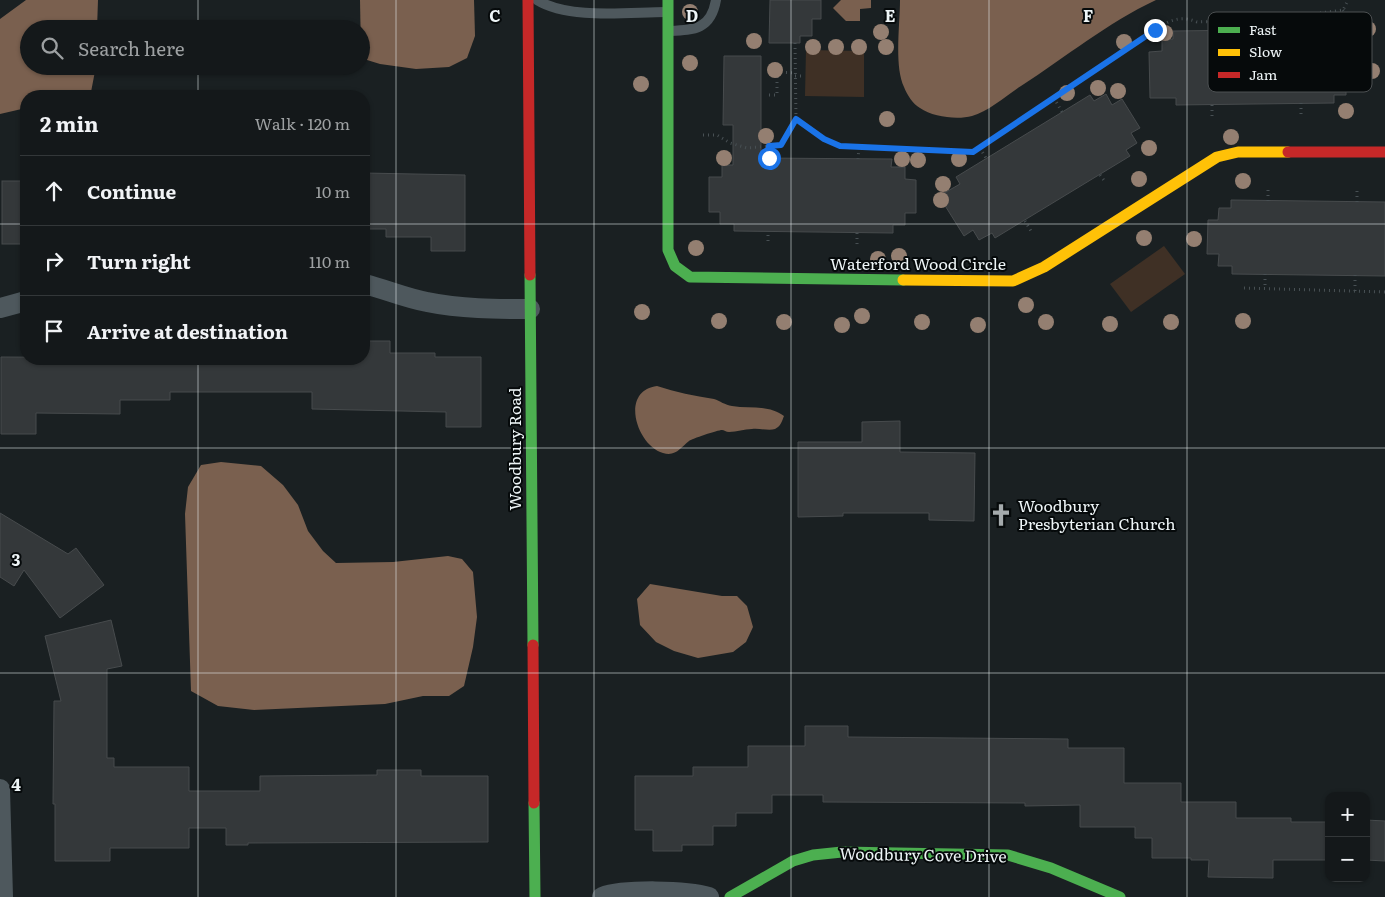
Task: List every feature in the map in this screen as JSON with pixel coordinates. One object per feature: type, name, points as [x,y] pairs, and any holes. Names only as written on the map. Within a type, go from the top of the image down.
[{"type":"street","name":"Woodbury Road","points":[[528,0],[535,897]]},
{"type":"street","name":"Waterford Wood Circle","points":[[668,6],[668,250],[674,266],[681,273],[690,277],[998,282],[1013,280],[1044,267],[1218,157],[1248,152],[1385,152]]},
{"type":"street","points":[[370,286],[424,302],[451,306],[481,309],[530,309]]},
{"type":"street","points":[[0,308],[20,303]]},
{"type":"street","points":[[0,789],[2,897]]},
{"type":"street","name":"Woodbury Cove Drive","points":[[730,897],[748,888],[776,868],[790,861],[804,856],[837,852],[1008,855],[1046,866],[1120,897]]},
{"type":"street","points":[[602,897],[618,893],[685,892],[709,897]]},
{"type":"lane","name":"Waterford Wood Circle","points":[[537,0],[564,10],[586,13],[668,6]]},
{"type":"lane","points":[[668,31],[699,28],[708,21],[714,12],[716,0]]},
{"type":"path","points":[[1327,12],[1343,10],[1348,0]]},
{"type":"path","points":[[796,119],[824,139],[840,146],[973,152],[1155,30],[1164,22],[1188,18],[1197,22],[1208,21]]},
{"type":"path","points":[[703,135],[717,135],[730,143],[746,148],[781,145],[796,119],[795,43]]},
{"type":"path","points":[[769,94],[777,95],[778,72],[805,76]]},
{"type":"path","points":[[1054,98],[1062,112]]},
{"type":"path","points":[[1301,103],[1301,117]]},
{"type":"path","points":[[1212,105],[1212,116]]},
{"type":"path","points":[[769,146],[769,158]]},
{"type":"path","points":[[858,147],[858,159]]},
{"type":"path","points":[[980,148],[986,158]]},
{"type":"path","points":[[1100,175],[1106,183]]},
{"type":"path","points":[[1268,189],[1268,201]]},
{"type":"path","points":[[1357,191],[1357,202]]},
{"type":"path","points":[[1025,220],[1030,231]]},
{"type":"path","points":[[768,231],[768,242]]},
{"type":"path","points":[[857,232],[857,244]]},
{"type":"path","points":[[1266,274],[1266,289]]},
{"type":"path","points":[[1355,275],[1355,291]]},
{"type":"path","points":[[1244,288],[1385,292]]},
{"type":"shaded area","points":[[26,0],[98,0],[97,20],[20,20],[20,75],[94,75],[91,90],[20,90],[20,109],[0,114],[0,19]]},
{"type":"shaded area","points":[[360,0],[474,0],[475,36],[467,58],[449,67],[416,69],[380,64],[370,61],[370,20],[360,20]]},
{"type":"shaded area","points":[[841,0],[871,0],[871,8],[860,9],[860,21],[846,21],[833,8]]},
{"type":"shaded area","points":[[900,0],[1156,0],[1104,30],[991,107],[978,114],[959,118],[938,116],[925,111],[910,99],[907,93],[899,68]]},
{"type":"shaded area","points":[[806,50],[864,51],[864,97],[805,96]]},
{"type":"shaded area","points":[[1164,246],[1185,274],[1131,312],[1110,284]]},
{"type":"shaded area","points":[[657,386],[685,394],[714,399],[738,407],[772,410],[784,416],[780,425],[775,429],[749,429],[729,432],[720,430],[691,440],[675,453],[663,453],[646,440],[636,419],[635,408],[638,398],[645,390]]},
{"type":"shaded area","points":[[221,462],[261,466],[283,485],[298,505],[308,531],[323,551],[336,563],[393,562],[448,556],[462,559],[473,572],[477,617],[473,647],[464,686],[449,696],[423,696],[385,704],[254,710],[218,706],[191,691],[185,514],[188,487],[201,465]]},
{"type":"shaded area","points":[[650,584],[722,596],[737,596],[747,606],[753,627],[746,642],[733,652],[698,658],[674,651],[656,642],[640,625],[637,599]]},
{"type":"building","points":[[770,0],[821,0],[821,19],[812,19],[812,36],[800,36],[800,43],[769,43]]},
{"type":"building","points":[[1173,31],[1208,31],[1208,92],[1346,92],[1346,95],[1334,95],[1334,103],[1176,105],[1176,98],[1150,98],[1149,52],[1162,51],[1162,40],[1173,39]]},
{"type":"building","points":[[724,56],[761,56],[761,158],[892,159],[891,167],[905,167],[905,179],[916,180],[916,213],[905,213],[905,225],[893,225],[893,233],[734,231],[734,224],[720,224],[720,212],[709,212],[709,177],[722,177],[722,165],[733,165],[733,125],[723,125]]},
{"type":"building","points":[[1106,94],[1112,105],[1122,99],[1140,128],[1131,133],[1137,143],[1126,150],[1130,156],[995,238],[992,233],[979,240],[973,230],[964,236],[939,196],[960,184],[956,177],[1090,95],[1094,101]]},
{"type":"building","points":[[370,173],[465,175],[465,251],[431,251],[431,237],[386,237],[386,229],[370,229]]},
{"type":"building","points":[[2,181],[20,181],[20,244],[2,244]]},
{"type":"building","points":[[1231,200],[1385,202],[1385,276],[1232,274],[1232,266],[1218,266],[1219,254],[1207,254],[1208,220],[1218,220],[1219,208],[1231,208]]},
{"type":"building","points":[[370,341],[390,341],[390,353],[435,353],[435,357],[481,357],[481,427],[446,427],[446,412],[312,409],[312,392],[170,392],[170,400],[120,400],[120,414],[36,413],[36,434],[1,434],[1,357],[20,357],[20,365],[370,365]]},
{"type":"building","points":[[900,421],[900,452],[975,453],[974,521],[929,520],[929,513],[843,513],[843,516],[798,517],[798,442],[862,442],[862,422]]},
{"type":"building","points":[[0,513],[68,554],[76,548],[104,585],[60,618],[24,570],[14,586],[0,577]]},
{"type":"building","points":[[111,620],[122,666],[107,669],[107,758],[114,758],[114,767],[189,767],[189,791],[260,791],[260,776],[377,775],[377,770],[421,770],[421,776],[488,776],[488,842],[248,843],[248,845],[226,845],[226,828],[189,828],[189,848],[110,848],[110,861],[55,861],[55,804],[53,804],[54,701],[61,701],[45,636]]},
{"type":"building","points":[[805,726],[848,726],[848,737],[1068,739],[1068,748],[1124,748],[1124,783],[1181,783],[1181,802],[1236,802],[1236,818],[1291,818],[1291,822],[1325,822],[1325,860],[1273,860],[1273,878],[1208,877],[1209,860],[1152,858],[1152,838],[1135,838],[1135,827],[1080,827],[1080,805],[1025,806],[1025,803],[823,802],[823,795],[772,795],[772,813],[736,813],[736,826],[713,826],[713,845],[682,845],[682,851],[653,851],[653,830],[635,830],[635,776],[693,776],[693,767],[748,767],[748,746],[805,746]]},
{"type":"building","points":[[1370,820],[1385,821],[1385,861],[1370,860]]},
{"type":"traffic: fast","points":[[668,0],[668,250],[675,266],[690,277],[903,280]]},
{"type":"traffic: fast","points":[[530,275],[533,645]]},
{"type":"traffic: fast","points":[[534,803],[535,897]]},
{"type":"traffic: fast","points":[[730,897],[793,861],[813,855],[842,852],[1008,855],[1051,868],[1120,897]]},
{"type":"traffic: slow","points":[[903,280],[1013,281],[1044,267],[1217,157],[1238,152],[1288,152]]},
{"type":"traffic: jam","points":[[528,0],[530,275]]},
{"type":"traffic: jam","points":[[1288,152],[1385,152]]},
{"type":"traffic: jam","points":[[533,645],[534,803]]},
{"type":"place","name":"Woodbury Presbyterian Church","points":[[1001,515]]},
{"type":"route","points":[[769,158],[769,146],[781,145],[796,119],[824,139],[840,146],[973,152],[1155,30]]}]
